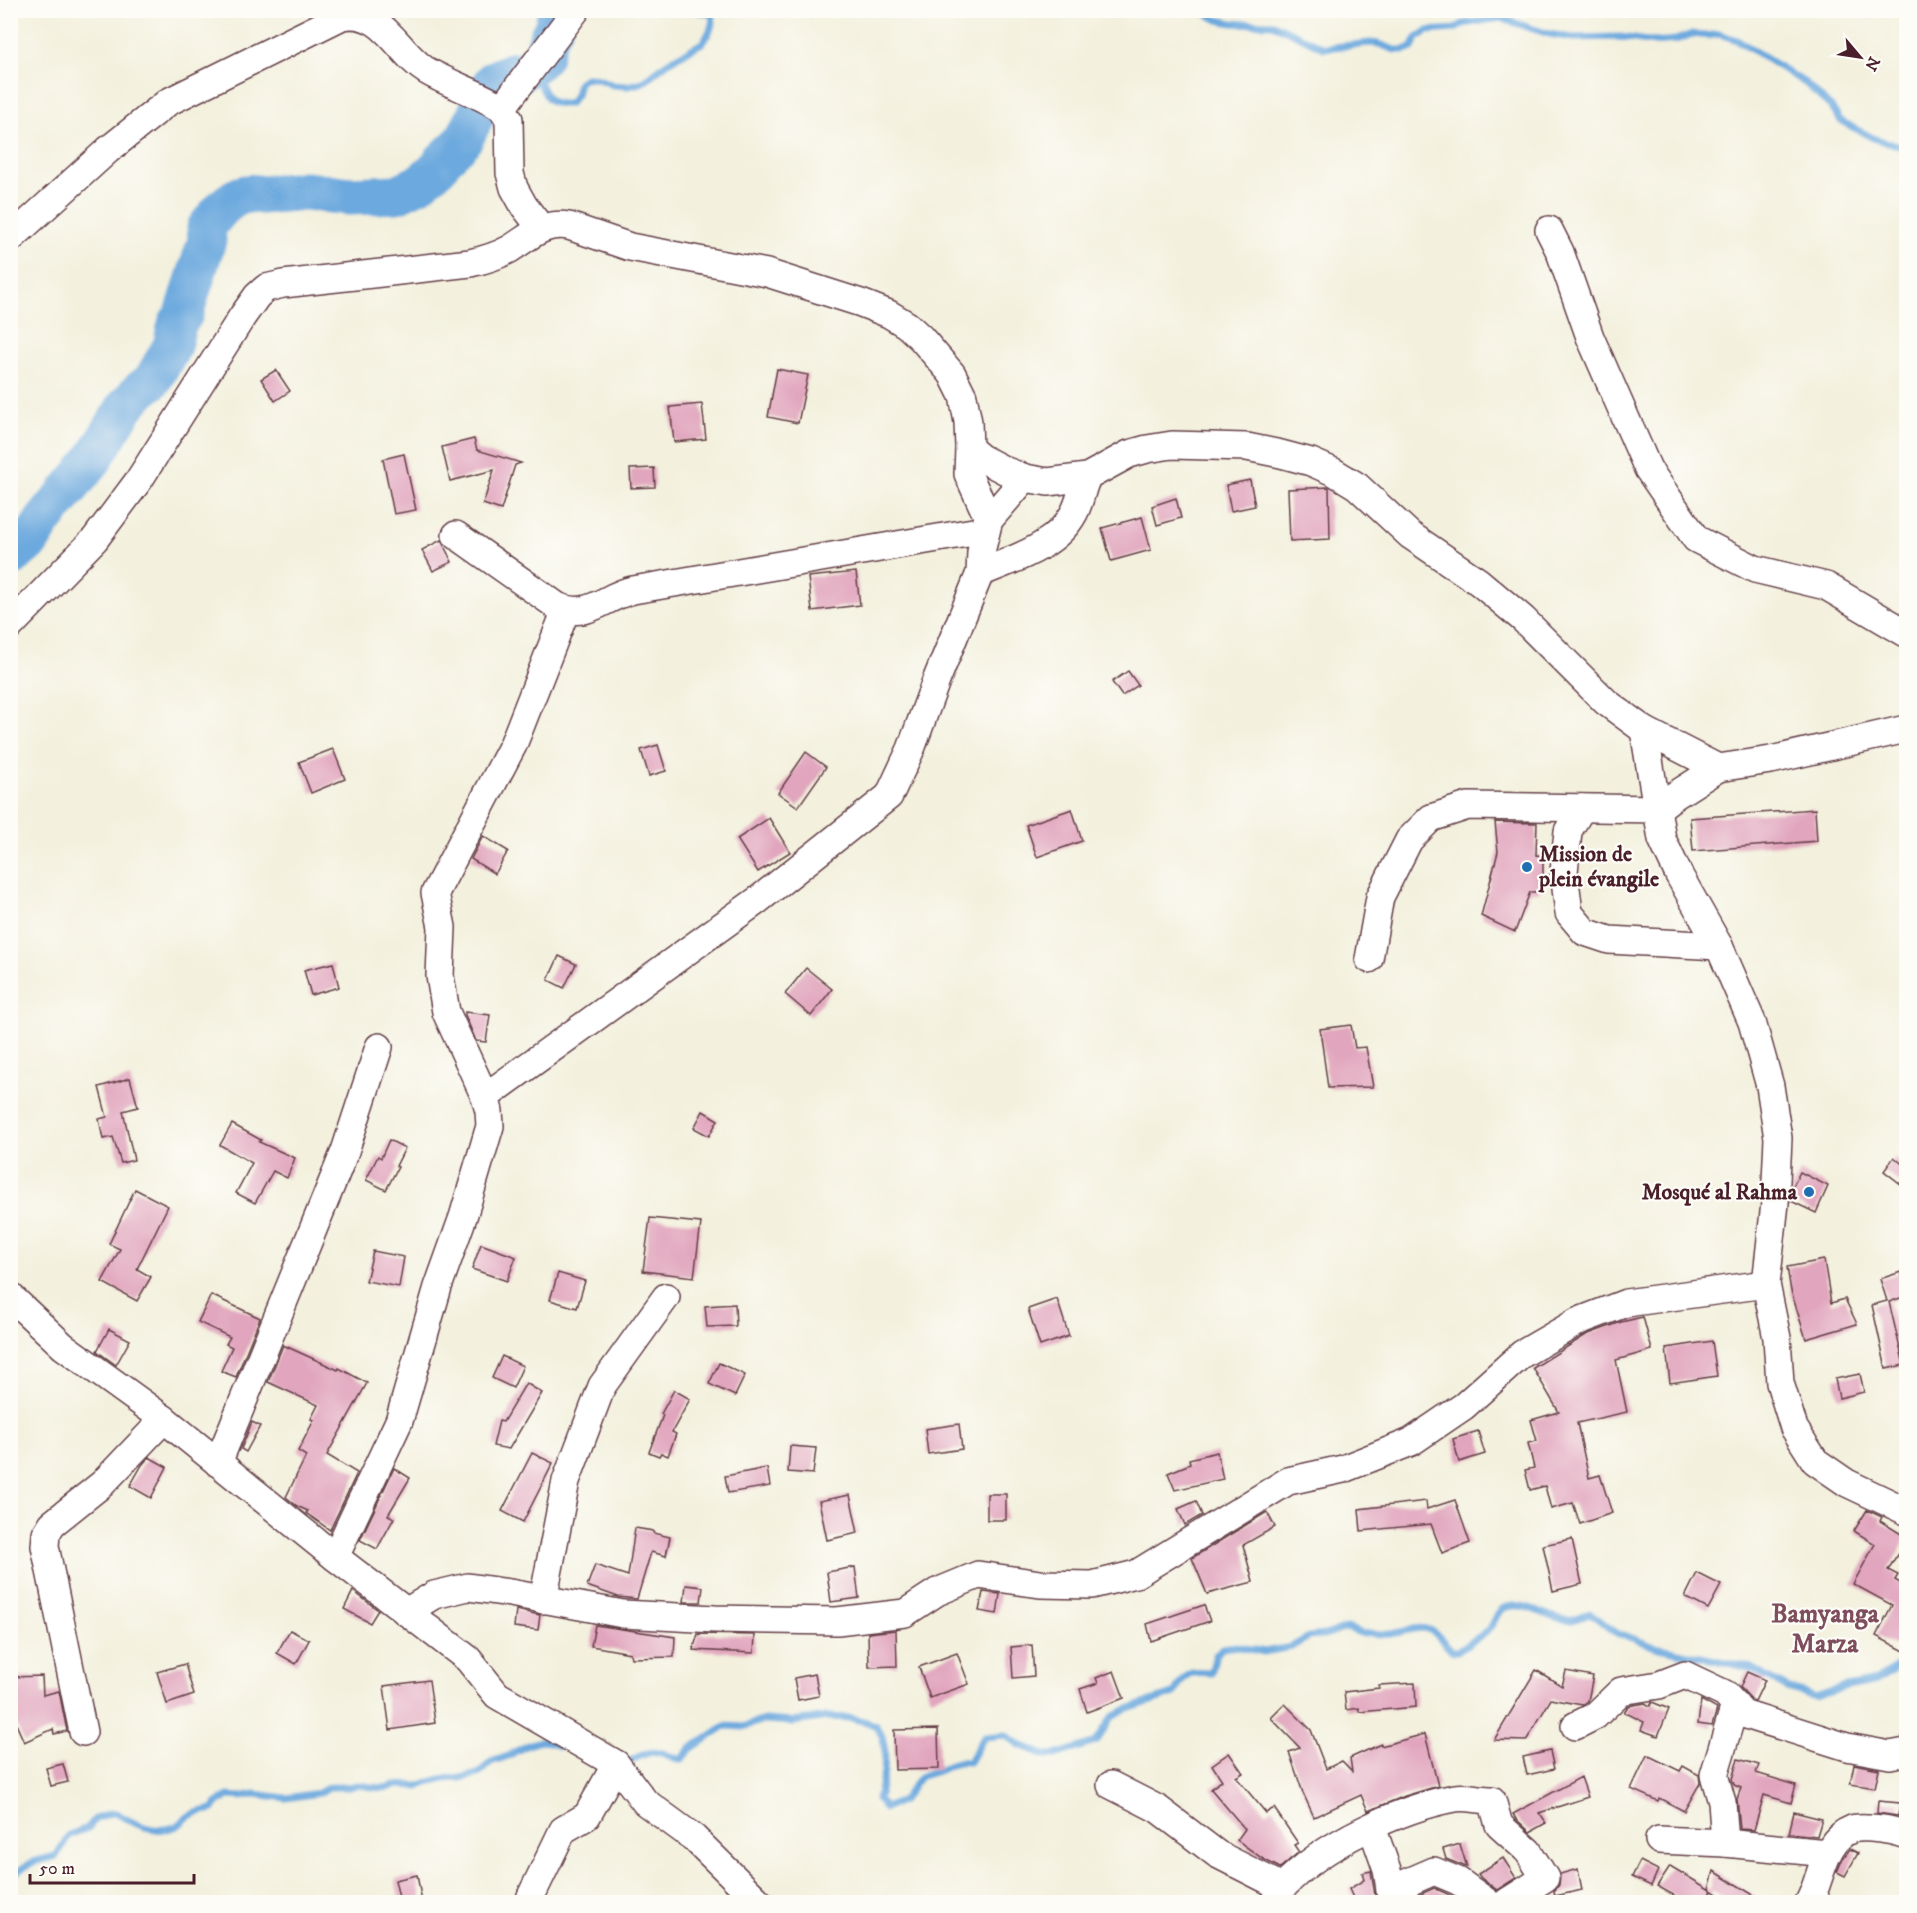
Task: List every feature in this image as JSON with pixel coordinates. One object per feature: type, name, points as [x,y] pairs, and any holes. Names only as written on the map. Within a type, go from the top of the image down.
[{"type":"street","points":[[502,108],[576,10]]},
{"type":"street","points":[[10,238],[108,150],[168,102],[353,12],[391,34],[425,70],[502,108],[509,119],[510,173],[514,188],[541,228]]},
{"type":"street","points":[[10,626],[95,539],[139,480],[242,317],[257,296],[266,288],[327,278],[470,263],[492,258],[541,228],[559,224],[630,247],[767,273],[851,299],[889,314],[907,325],[921,338],[952,374],[963,396],[968,422],[968,474],[987,525],[980,573],[911,749],[889,796],[758,900],[485,1097]]},
{"type":"street","points":[[1549,230],[1560,252],[1590,337],[1648,469],[1696,539],[1755,569],[1826,586],[1906,633]]},
{"type":"street","points":[[969,448],[981,458],[1006,471],[1025,478],[1048,482],[1087,477],[1129,454],[1147,449],[1182,445],[1247,447],[1311,462],[1357,486],[1410,536],[1479,582],[1523,619],[1606,702],[1644,730],[1718,768]]},
{"type":"street","points":[[980,573],[1028,553],[1061,531],[1075,512],[1087,477]]},
{"type":"street","points":[[456,535],[557,606],[576,612],[633,590],[987,525],[1025,478]]},
{"type":"street","points":[[335,1557],[399,1421],[438,1287],[463,1217],[490,1126],[485,1097],[446,1012],[440,976],[442,927],[435,893],[513,745],[566,610]]},
{"type":"street","points":[[1368,959],[1380,897],[1409,840],[1431,818],[1468,806],[1657,809],[1718,768],[1771,760],[1906,729]]},
{"type":"street","points":[[1644,730],[1662,839],[1679,875],[1719,946],[1752,1022],[1770,1086],[1778,1138],[1775,1203],[1766,1284],[1777,1338],[1779,1383],[1794,1428],[1815,1461],[1847,1483],[1906,1511]]},
{"type":"street","points":[[1582,808],[1568,831],[1564,872],[1569,913],[1586,933],[1609,940],[1719,946]]},
{"type":"street","points":[[218,1463],[345,1151],[379,1047]]},
{"type":"street","points":[[406,1612],[434,1595],[468,1587],[623,1614],[715,1619],[837,1621],[904,1613],[937,1592],[978,1575],[1040,1584],[1092,1585],[1114,1580],[1136,1574],[1288,1480],[1343,1469],[1411,1442],[1464,1406],[1522,1354],[1579,1321],[1626,1303],[1766,1284]]},
{"type":"street","points":[[10,1296],[63,1346],[164,1419],[335,1557],[468,1659],[497,1695],[616,1764],[645,1802],[694,1838],[759,1902]]},
{"type":"street","points":[[543,1600],[566,1480],[602,1386],[666,1297]]},
{"type":"street","points":[[82,1732],[45,1546],[46,1534],[52,1524],[102,1484],[164,1419]]},
{"type":"street","points":[[1575,1726],[1595,1716],[1621,1691],[1659,1685],[1684,1675],[1725,1694],[1743,1714],[1847,1747],[1890,1755],[1906,1752]]},
{"type":"street","points":[[1725,1843],[1722,1802],[1714,1775],[1735,1705]]},
{"type":"street","points":[[529,1902],[563,1830],[587,1816],[616,1764]]},
{"type":"street","points":[[1111,1785],[1158,1809],[1217,1854],[1279,1895],[1313,1861],[1345,1839],[1395,1816],[1457,1798],[1492,1800],[1499,1825],[1528,1851],[1545,1878],[1507,1902]]},
{"type":"street","points":[[1372,1827],[1387,1870],[1391,1896],[1434,1871],[1458,1881],[1487,1902]]},
{"type":"street","points":[[1809,1902],[1815,1892],[1827,1853],[1839,1836],[1854,1828],[1893,1829],[1906,1835]]},
{"type":"street","points":[[1659,1840],[1725,1843],[1827,1853]]},
{"type":"building","points":[[777,369],[808,375],[798,423],[768,417]]},
{"type":"building","points":[[276,370],[290,391],[275,401],[261,379]]},
{"type":"building","points":[[702,404],[706,439],[674,442],[670,407]]},
{"type":"building","points":[[474,439],[477,450],[521,463],[515,465],[501,510],[483,504],[494,470],[450,481],[442,447]]},
{"type":"building","points":[[404,454],[416,510],[394,514],[383,459]]},
{"type":"building","points":[[654,468],[655,487],[631,488],[630,469]]},
{"type":"building","points":[[1250,480],[1255,506],[1231,511],[1226,485]]},
{"type":"building","points":[[1329,487],[1330,539],[1290,541],[1288,489]]},
{"type":"building","points":[[1176,498],[1181,518],[1157,525],[1152,506]]},
{"type":"building","points":[[1142,517],[1151,550],[1111,561],[1102,528]]},
{"type":"building","points":[[441,540],[452,562],[433,571],[422,550]]},
{"type":"building","points":[[856,572],[860,605],[812,611],[808,577]]},
{"type":"building","points":[[1128,671],[1138,685],[1122,696],[1112,682]]},
{"type":"building","points":[[658,745],[666,771],[649,776],[641,750]]},
{"type":"building","points":[[333,749],[345,779],[311,793],[299,762]]},
{"type":"building","points":[[806,752],[826,767],[798,807],[778,793]]},
{"type":"building","points":[[1072,809],[1082,841],[1037,857],[1026,825]]},
{"type":"building","points":[[1815,809],[1817,841],[1693,851],[1690,818]]},
{"type":"building","points":[[769,818],[790,852],[758,872],[737,839]]},
{"type":"building","points":[[1495,822],[1537,823],[1536,855],[1543,856],[1543,876],[1539,892],[1530,892],[1515,932],[1481,916],[1498,852]]},
{"type":"building","points":[[483,836],[508,851],[495,874],[471,859]]},
{"type":"building","points":[[559,956],[576,964],[564,988],[548,980]]},
{"type":"building","points":[[333,963],[339,987],[311,995],[304,970]]},
{"type":"building","points":[[806,968],[832,989],[811,1016],[785,994]]},
{"type":"building","points":[[465,1012],[490,1015],[486,1042],[476,1041]]},
{"type":"building","points":[[1351,1025],[1355,1048],[1366,1047],[1373,1087],[1328,1088],[1320,1029]]},
{"type":"building","points":[[130,1078],[138,1107],[123,1111],[134,1160],[121,1163],[113,1137],[103,1139],[99,1119],[107,1117],[99,1087]]},
{"type":"building","points":[[703,1111],[718,1120],[709,1136],[694,1128]]},
{"type":"building","points":[[232,1124],[261,1140],[259,1142],[295,1158],[287,1178],[273,1171],[255,1203],[236,1193],[252,1163],[220,1145]]},
{"type":"building","points":[[389,1140],[405,1148],[386,1190],[366,1180],[378,1156],[381,1158]]},
{"type":"building","points":[[1894,1157],[1906,1167],[1906,1188],[1884,1171]]},
{"type":"building","points":[[1800,1172],[1828,1186],[1816,1213],[1791,1201],[1791,1190]]},
{"type":"building","points":[[135,1189],[168,1206],[137,1269],[151,1277],[137,1301],[102,1282],[120,1249],[109,1244]]},
{"type":"building","points":[[650,1218],[701,1223],[694,1277],[643,1271]]},
{"type":"building","points":[[481,1244],[516,1257],[507,1281],[472,1269]]},
{"type":"building","points":[[373,1251],[404,1257],[399,1287],[366,1281]]},
{"type":"building","points":[[1824,1260],[1831,1303],[1845,1299],[1857,1324],[1806,1339],[1791,1291],[1787,1267]]},
{"type":"building","points":[[1901,1272],[1906,1296],[1889,1302],[1904,1365],[1886,1369],[1872,1305],[1887,1301],[1880,1279]]},
{"type":"building","points":[[558,1273],[585,1281],[577,1308],[550,1300]]},
{"type":"building","points":[[211,1295],[260,1318],[236,1377],[221,1371],[232,1347],[226,1344],[230,1337],[198,1322]]},
{"type":"building","points":[[1057,1299],[1069,1336],[1040,1346],[1028,1309]]},
{"type":"building","points":[[735,1304],[736,1326],[707,1327],[705,1306]]},
{"type":"building","points":[[1643,1317],[1652,1350],[1616,1360],[1627,1412],[1577,1423],[1589,1478],[1600,1475],[1612,1513],[1580,1524],[1573,1503],[1551,1509],[1545,1486],[1530,1490],[1525,1470],[1534,1468],[1528,1443],[1537,1441],[1531,1420],[1559,1412],[1533,1368],[1586,1335],[1621,1322]]},
{"type":"building","points":[[109,1329],[130,1340],[116,1365],[97,1351]]},
{"type":"building","points":[[1712,1341],[1717,1376],[1670,1383],[1666,1348]]},
{"type":"building","points":[[283,1345],[338,1370],[339,1368],[367,1383],[327,1455],[357,1473],[330,1530],[306,1513],[308,1511],[286,1497],[306,1456],[298,1451],[314,1420],[311,1419],[318,1405],[268,1382]]},
{"type":"building","points":[[502,1356],[523,1366],[513,1388],[492,1378]]},
{"type":"building","points":[[719,1363],[745,1375],[735,1396],[709,1384]]},
{"type":"building","points":[[1860,1374],[1864,1392],[1839,1398],[1835,1379]]},
{"type":"building","points":[[526,1383],[542,1393],[509,1449],[493,1446],[499,1421],[503,1422]]},
{"type":"building","points":[[674,1390],[690,1399],[672,1432],[676,1434],[668,1456],[661,1453],[659,1456],[649,1452],[663,1415],[661,1414]]},
{"type":"building","points":[[252,1422],[260,1426],[246,1452],[241,1449]]},
{"type":"building","points":[[959,1424],[962,1449],[928,1454],[925,1429]]},
{"type":"building","points":[[1478,1431],[1485,1454],[1459,1462],[1453,1439]]},
{"type":"building","points":[[790,1446],[816,1448],[813,1474],[788,1472]]},
{"type":"building","points":[[1217,1452],[1223,1479],[1175,1490],[1168,1473],[1190,1464],[1189,1459]]},
{"type":"building","points":[[532,1453],[553,1463],[523,1522],[502,1511]]},
{"type":"building","points":[[149,1457],[167,1467],[151,1498],[130,1486]]},
{"type":"building","points":[[394,1468],[410,1478],[388,1515],[394,1518],[377,1549],[360,1540]]},
{"type":"building","points":[[767,1468],[770,1486],[728,1493],[725,1476]]},
{"type":"building","points":[[987,1494],[1006,1494],[1006,1520],[987,1520]]},
{"type":"building","points":[[850,1495],[858,1533],[827,1540],[819,1501]]},
{"type":"building","points":[[1455,1500],[1470,1543],[1442,1553],[1431,1524],[1361,1531],[1359,1509],[1426,1501],[1427,1509]]},
{"type":"building","points":[[1196,1501],[1202,1515],[1185,1525],[1178,1509]]},
{"type":"building","points":[[1867,1510],[1882,1517],[1880,1521],[1906,1537],[1888,1570],[1898,1575],[1895,1580],[1903,1585],[1906,1579],[1906,1652],[1876,1636],[1892,1605],[1853,1584],[1875,1544],[1854,1531]]},
{"type":"building","points":[[1267,1512],[1275,1527],[1243,1545],[1253,1582],[1207,1594],[1192,1558]]},
{"type":"building","points":[[635,1528],[670,1537],[666,1556],[651,1552],[637,1599],[618,1597],[587,1586],[595,1565],[628,1576]]},
{"type":"building","points":[[1572,1539],[1582,1584],[1553,1591],[1543,1545]]},
{"type":"building","points":[[855,1567],[859,1598],[831,1602],[827,1572]]},
{"type":"building","points":[[1697,1573],[1721,1585],[1708,1609],[1685,1597]]},
{"type":"building","points":[[686,1585],[703,1587],[701,1602],[684,1602]]},
{"type":"building","points":[[353,1591],[378,1610],[370,1623],[344,1609]]},
{"type":"building","points":[[983,1592],[1000,1594],[997,1614],[979,1611]]},
{"type":"building","points":[[1204,1605],[1210,1621],[1151,1641],[1147,1624]]},
{"type":"building","points":[[516,1610],[540,1615],[538,1630],[514,1627]]},
{"type":"building","points":[[595,1625],[675,1637],[674,1657],[631,1658],[630,1653],[591,1646]]},
{"type":"building","points":[[290,1630],[309,1640],[296,1664],[277,1653]]},
{"type":"building","points":[[896,1630],[897,1666],[869,1667],[868,1633]]},
{"type":"building","points":[[698,1634],[755,1635],[754,1653],[693,1650]]},
{"type":"building","points":[[1032,1645],[1034,1676],[1013,1678],[1011,1647]]},
{"type":"building","points":[[957,1653],[969,1684],[930,1698],[919,1667]]},
{"type":"building","points":[[185,1664],[194,1695],[167,1704],[157,1672]]},
{"type":"building","points":[[1536,1670],[1562,1686],[1566,1671],[1593,1676],[1588,1701],[1582,1705],[1551,1699],[1526,1741],[1494,1740]]},
{"type":"building","points":[[1114,1671],[1124,1698],[1087,1712],[1080,1689],[1098,1683],[1096,1678]]},
{"type":"building","points":[[1747,1672],[1765,1680],[1755,1701],[1740,1687]]},
{"type":"building","points":[[815,1674],[819,1696],[798,1700],[794,1678]]},
{"type":"building","points":[[42,1676],[43,1695],[59,1691],[67,1731],[54,1734],[53,1729],[24,1742],[10,1710],[10,1677]]},
{"type":"building","points":[[429,1680],[435,1723],[390,1730],[384,1686]]},
{"type":"building","points":[[1415,1683],[1416,1707],[1359,1712],[1359,1708],[1346,1710],[1344,1692],[1379,1688],[1379,1685]]},
{"type":"building","points":[[1701,1700],[1717,1709],[1712,1726],[1698,1724]]},
{"type":"building","points":[[1652,1702],[1669,1709],[1658,1736],[1641,1730],[1644,1722],[1624,1712],[1628,1706],[1645,1703],[1650,1706]]},
{"type":"building","points":[[1285,1704],[1311,1730],[1326,1769],[1342,1761],[1352,1771],[1350,1758],[1381,1744],[1381,1746],[1425,1734],[1438,1786],[1368,1811],[1361,1795],[1314,1817],[1289,1752],[1300,1748],[1271,1718]]},
{"type":"building","points":[[938,1729],[939,1769],[895,1770],[894,1730]]},
{"type":"building","points":[[1550,1751],[1554,1769],[1527,1775],[1523,1757]]},
{"type":"building","points":[[1229,1753],[1243,1773],[1236,1777],[1266,1813],[1274,1808],[1298,1843],[1294,1845],[1299,1852],[1280,1868],[1237,1840],[1245,1829],[1211,1789],[1222,1780],[1212,1765]]},
{"type":"building","points":[[1647,1755],[1680,1771],[1683,1766],[1699,1775],[1700,1783],[1684,1811],[1659,1798],[1658,1801],[1631,1789]]},
{"type":"building","points":[[1738,1759],[1759,1765],[1756,1773],[1796,1785],[1791,1803],[1764,1795],[1754,1830],[1740,1829],[1737,1799],[1741,1788],[1734,1785],[1732,1779]]},
{"type":"building","points":[[63,1764],[68,1782],[51,1786],[46,1768]]},
{"type":"building","points":[[1854,1764],[1879,1769],[1875,1788],[1850,1784]]},
{"type":"building","points":[[1581,1777],[1588,1797],[1539,1813],[1546,1823],[1530,1832],[1513,1814]]},
{"type":"building","points":[[1878,1801],[1900,1803],[1898,1816],[1877,1813]]},
{"type":"building","points":[[1794,1812],[1822,1819],[1817,1836],[1789,1833]]},
{"type":"building","points":[[1460,1844],[1467,1867],[1446,1859],[1443,1849]]},
{"type":"building","points":[[1850,1849],[1858,1853],[1845,1876],[1837,1872]]},
{"type":"building","points":[[1503,1858],[1516,1878],[1497,1890],[1478,1874]]},
{"type":"building","points":[[1640,1861],[1658,1870],[1651,1886],[1632,1877]]},
{"type":"building","points":[[1670,1866],[1712,1891],[1705,1902],[1686,1902],[1657,1886]]},
{"type":"building","points":[[1578,1869],[1582,1890],[1555,1896],[1554,1891],[1559,1885],[1560,1874]]},
{"type":"building","points":[[1371,1871],[1376,1902],[1355,1902],[1349,1889],[1364,1880],[1362,1873]]},
{"type":"building","points":[[1714,1871],[1765,1902],[1730,1902],[1709,1889]]},
{"type":"building","points":[[417,1875],[422,1902],[400,1902],[395,1880]]},
{"type":"building","points":[[1434,1888],[1450,1895],[1454,1902],[1407,1902],[1408,1900]]},
{"type":"waterway","points":[[10,559],[30,542],[44,520],[93,460],[125,407],[139,391],[152,381],[172,346],[177,324],[184,314],[207,240],[206,228],[217,214],[229,202],[244,195],[304,191],[350,196],[397,194],[420,183],[439,167],[465,137],[495,79],[511,72],[524,71],[543,56],[557,10]]},
{"type":"waterway","points":[[535,75],[547,97],[561,104],[569,104],[576,95],[579,82],[586,78],[596,78],[613,85],[628,86],[643,82],[667,63],[702,43],[709,34],[713,15],[694,10]]},
{"type":"waterway","points":[[1199,10],[1218,20],[1232,23],[1273,24],[1324,48],[1370,43],[1395,50],[1404,50],[1412,48],[1417,38],[1427,31],[1455,29],[1463,24],[1500,18],[1549,34],[1573,38],[1620,37],[1655,42],[1676,40],[1692,34],[1708,36],[1719,34],[1737,40],[1805,83],[1831,107],[1841,121],[1875,139],[1906,148]]},
{"type":"waterway","points":[[624,1764],[651,1753],[662,1753],[682,1759],[689,1750],[725,1726],[743,1727],[764,1720],[793,1722],[827,1717],[852,1718],[876,1726],[882,1736],[885,1752],[884,1772],[878,1799],[885,1808],[902,1801],[920,1777],[954,1763],[969,1762],[985,1737],[1005,1735],[1020,1745],[1044,1755],[1055,1755],[1096,1742],[1112,1717],[1125,1710],[1175,1693],[1184,1677],[1192,1673],[1211,1673],[1216,1655],[1222,1648],[1237,1646],[1264,1652],[1291,1647],[1309,1637],[1347,1628],[1363,1634],[1388,1634],[1420,1628],[1431,1630],[1452,1651],[1457,1651],[1488,1630],[1501,1610],[1512,1606],[1530,1608],[1564,1620],[1590,1613],[1619,1635],[1655,1647],[1751,1668],[1787,1688],[1815,1697],[1842,1688],[1876,1681],[1906,1661]]},
{"type":"waterway","points":[[10,1876],[33,1862],[56,1856],[69,1835],[88,1828],[95,1819],[111,1813],[116,1813],[144,1827],[166,1829],[179,1825],[187,1817],[213,1809],[216,1804],[228,1796],[241,1797],[255,1794],[286,1798],[319,1793],[329,1787],[418,1786],[440,1779],[478,1774],[491,1762],[536,1742],[553,1743],[559,1746]]},
{"type":"place","name":"Mission de plein évangile","points":[[1527,867]]},
{"type":"place","name":"Mosqué al Rahma","points":[[1809,1192]]},
{"type":"district","name":"Bamyanga Marza","points":[[1825,1629]]}]
